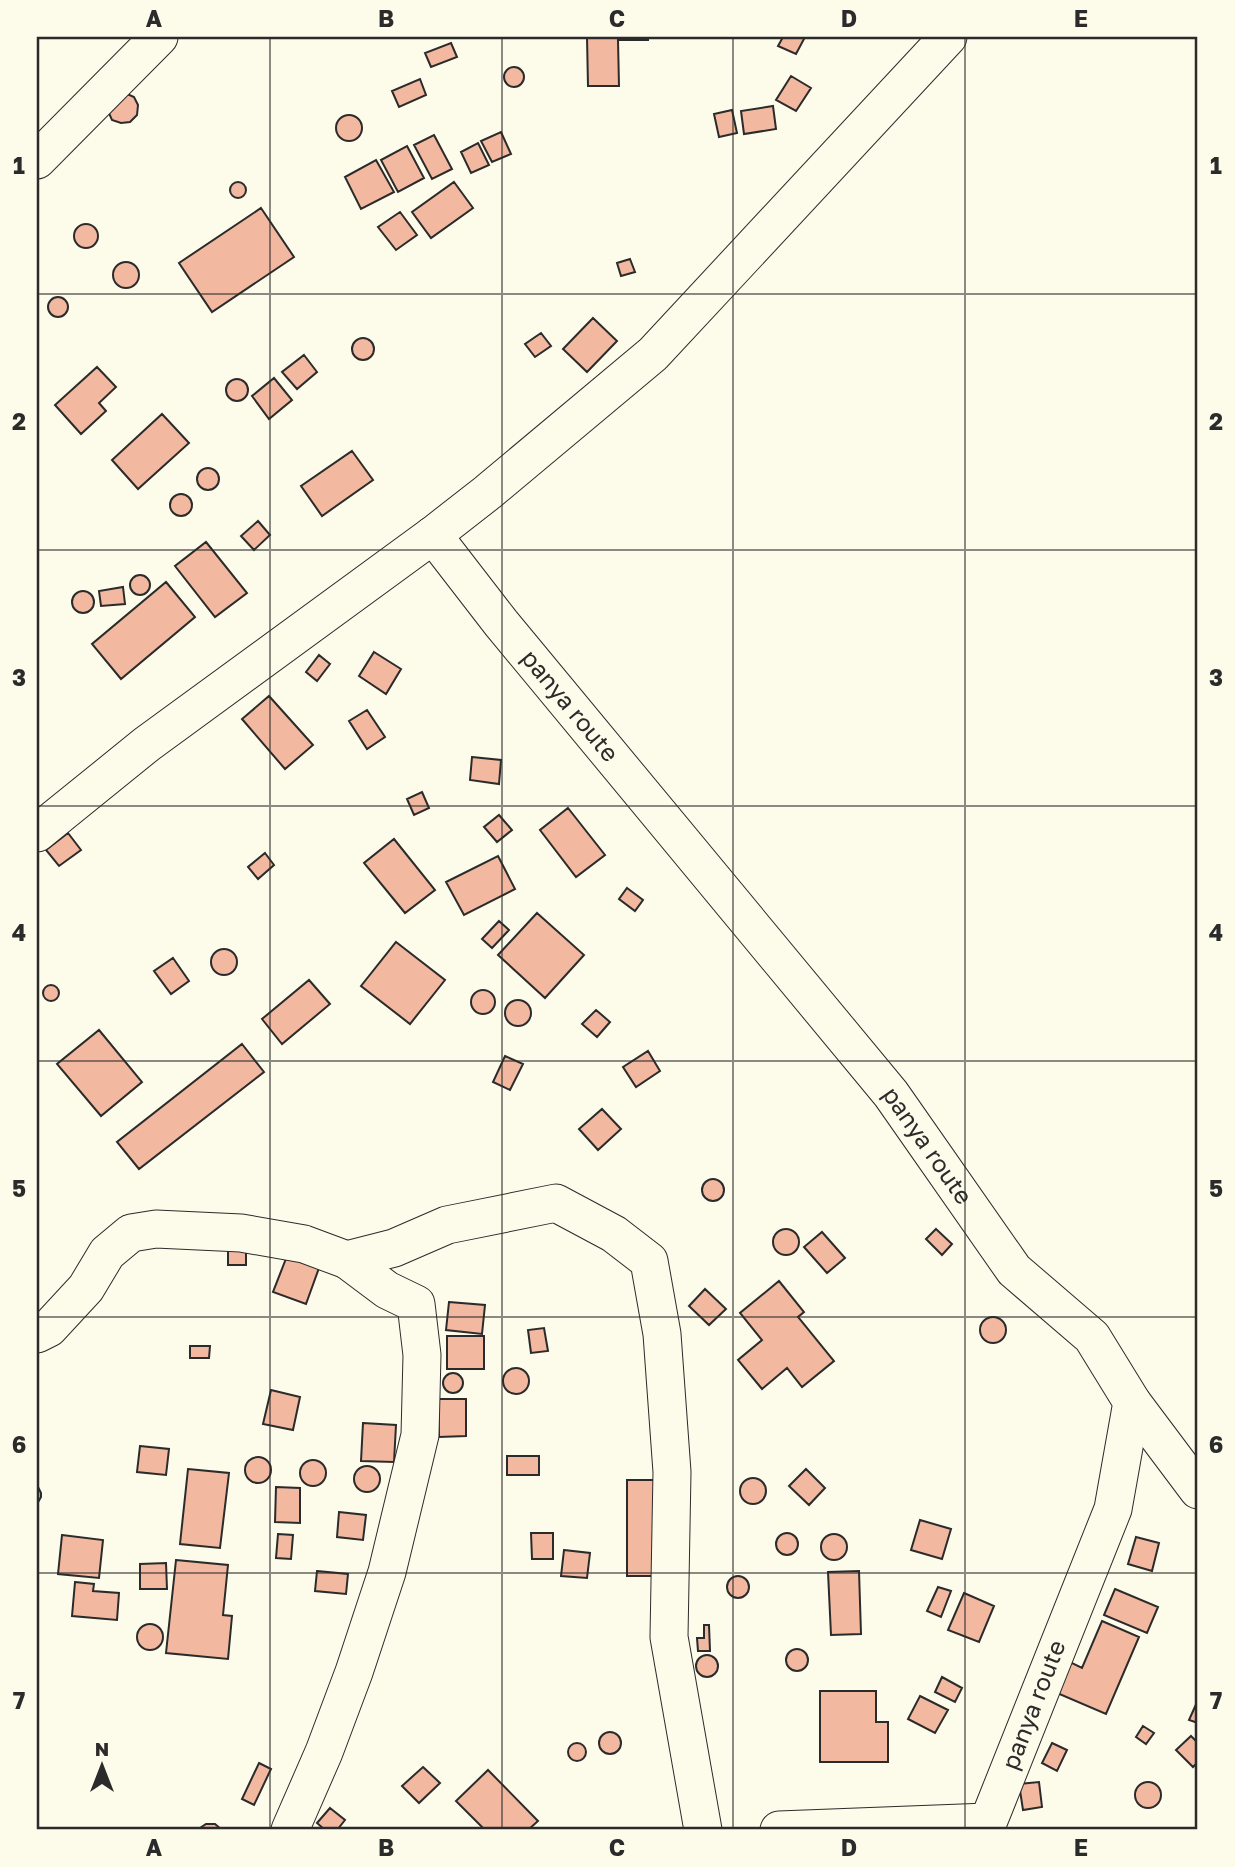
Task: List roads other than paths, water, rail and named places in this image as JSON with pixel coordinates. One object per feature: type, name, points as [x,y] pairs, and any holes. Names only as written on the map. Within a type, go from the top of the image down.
[{"type":"street","points":[[37,160],[159,37]]},
{"type":"street","points":[[37,833],[147,744],[433,535],[653,354],[948,37]]},
{"type":"street","name":"panya route","points":[[433,535],[500,623],[891,1094],[1014,1270],[1092,1337],[1132,1402],[1113,1509],[986,1826]]},
{"type":"street","points":[[347,1260],[394,1248],[447,1225],[556,1203],[614,1234],[649,1261],[662,1334],[672,1472],[669,1637],[703,1830]]},
{"type":"street","points":[[37,1334],[49,1328],[86,1288],[107,1252],[131,1233],[156,1229],[241,1233],[304,1244],[347,1260],[387,1290],[415,1304],[422,1356],[420,1435],[379,1597],[324,1752],[290,1830]]},
{"type":"street","points":[[1132,1402],[1198,1490]]},
{"type":"street","points":[[779,1830],[986,1826]]}]
